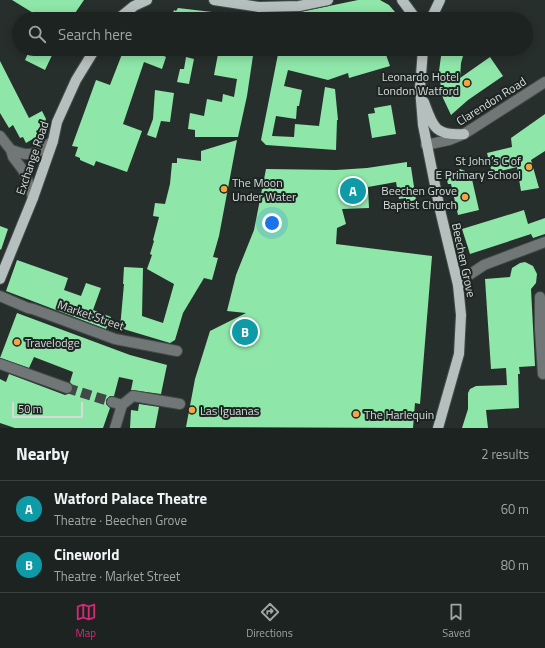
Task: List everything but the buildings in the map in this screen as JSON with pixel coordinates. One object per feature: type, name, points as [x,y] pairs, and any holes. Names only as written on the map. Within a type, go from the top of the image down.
[{"type":"main road","points":[[125,12],[134,3],[147,0]]},
{"type":"main road","points":[[214,0],[259,7],[299,6],[328,0]]},
{"type":"main road","points":[[402,0],[411,12]]},
{"type":"main road","points":[[434,12],[440,0]]},
{"type":"main road","name":"Exchange Road","points":[[0,279],[33,198],[53,141],[57,122],[76,80],[91,56]]},
{"type":"main road","name":"Beechen Grove","points":[[422,56],[420,88],[423,125],[426,145],[458,285],[461,315],[459,354],[438,428]]},
{"type":"main road","points":[[420,88],[433,124],[438,130],[445,134],[464,134]]},
{"type":"street","name":"Clarendon Road","points":[[426,145],[449,140],[464,134],[545,82]]},
{"type":"street","points":[[0,136],[23,170],[33,198]]},
{"type":"street","points":[[10,150],[33,154],[53,141]]},
{"type":"street","points":[[458,285],[469,275],[484,265],[545,242]]},
{"type":"street","name":"Market Street","points":[[0,296],[28,308],[115,339],[177,351]]},
{"type":"street","points":[[540,297],[543,374]]},
{"type":"street","points":[[0,364],[67,388]]},
{"type":"street","points":[[115,428],[122,405],[133,396],[180,404]]},
{"type":"street","points":[[112,402],[122,405]]},
{"type":"tunnel","points":[[67,388],[112,402]]},
{"type":"place","name":"Leonardo Hotel London Watford","points":[[467,83]]},
{"type":"place","name":"St John’s C of E Primary School","points":[[529,167]]},
{"type":"place","name":"The Moon Under Water","points":[[224,189]]},
{"type":"place","name":"Watford Palace Theatre","points":[[353,191]]},
{"type":"place","name":"Beechen Grove Baptist Church","points":[[465,197]]},
{"type":"place","name":"Cineworld","points":[[245,332]]},
{"type":"place","name":"Travelodge","points":[[17,342]]},
{"type":"place","name":"Las Iguanas","points":[[192,410]]},
{"type":"place","name":"The Harlequin","points":[[356,414]]}]
